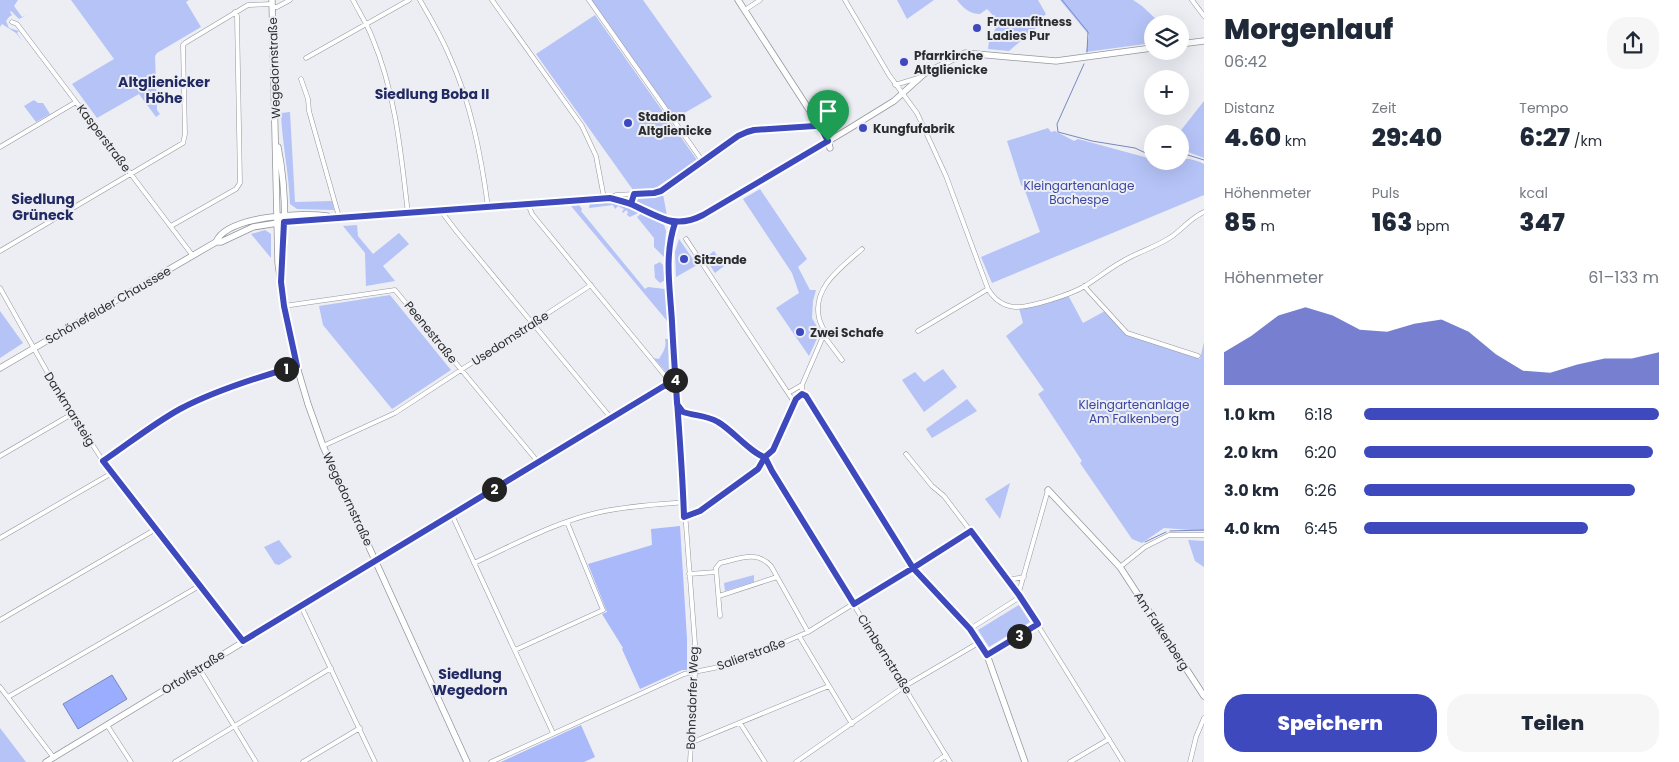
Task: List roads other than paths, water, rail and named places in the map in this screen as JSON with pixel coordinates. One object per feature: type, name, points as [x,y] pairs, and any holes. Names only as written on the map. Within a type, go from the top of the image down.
[{"type":"street","points":[[0,251],[180,145],[185,140],[183,45],[187,40],[250,4],[272,4],[278,7],[290,0]]},
{"type":"street","points":[[353,0],[366,24],[380,60],[393,104],[403,160],[408,214]]},
{"type":"street","points":[[306,58],[409,0]]},
{"type":"street","points":[[420,0],[449,55],[468,103],[480,156],[488,207]]},
{"type":"street","points":[[492,0],[582,126],[596,156],[607,198],[616,195],[661,191],[738,136],[754,130],[815,126],[819,124]]},
{"type":"street","points":[[589,0],[703,162]]},
{"type":"street","points":[[738,0],[819,124],[830,148]]},
{"type":"street","points":[[746,10],[760,0]]},
{"type":"street","points":[[846,0],[895,85],[917,113],[946,176],[988,289],[999,302],[1015,307],[1047,300],[1084,286],[1122,262],[1170,238],[1194,216],[1204,212]]},
{"type":"street","points":[[1192,0],[1204,16]]},
{"type":"street","name":"Wegedornstraße","points":[[272,4],[278,262],[284,306],[297,366],[323,446],[467,762]]},
{"type":"street","points":[[171,226],[236,188],[240,183],[237,16],[235,12]]},
{"type":"street","name":"Kasperstraße","points":[[12,22],[17,24],[193,256]]},
{"type":"street","points":[[1189,43],[1204,41]]},
{"type":"street","points":[[895,85],[918,78],[968,52],[1048,62],[1144,49]]},
{"type":"street","points":[[675,223],[694,220],[828,141],[894,101],[918,78]]},
{"type":"street","points":[[302,79],[338,218]]},
{"type":"street","points":[[0,147],[76,102]]},
{"type":"street","name":"Wegedornstraße","points":[[276,137],[283,180],[284,219],[281,282]]},
{"type":"street","points":[[631,204],[634,194]]},
{"type":"street","name":"Schönefelder Chaussee","points":[[0,368],[216,242],[276,220],[317,215],[338,218],[408,214],[607,198],[631,204],[675,223]]},
{"type":"street","points":[[528,204],[528,209],[672,385]]},
{"type":"street","points":[[443,211],[448,221],[611,418]]},
{"type":"street","name":"Bohnsdorfer Weg","points":[[675,223],[670,237],[668,260],[672,385],[677,404],[695,673],[690,762]]},
{"type":"street","points":[[686,239],[794,402]]},
{"type":"street","points":[[802,394],[802,385],[825,332],[818,312],[823,290],[832,276],[862,249]]},
{"type":"street","name":"Usedomstraße","points":[[323,446],[395,413],[591,285]]},
{"type":"street","points":[[1084,286],[1128,333],[1198,356]]},
{"type":"street","name":"Dankmarsteig","points":[[0,288],[72,414],[103,461],[243,641]]},
{"type":"street","points":[[918,331],[988,289]]},
{"type":"street","name":"Peenestraße","points":[[284,306],[395,290],[538,462]]},
{"type":"street","points":[[824,336],[842,360]]},
{"type":"street","points":[[103,461],[186,406],[245,383],[297,366]]},
{"type":"street","name":"Ortolfstraße","points":[[46,762],[611,418],[672,385]]},
{"type":"street","points":[[788,393],[802,385]]},
{"type":"street","points":[[684,517],[700,511],[758,469],[765,457],[773,450],[794,402],[802,394]]},
{"type":"street","points":[[802,394],[808,397],[913,568],[980,642],[987,655],[1025,762]]},
{"type":"street","name":"Cimbernstraße","points":[[677,404],[683,412],[717,421],[728,428],[758,455],[765,457],[950,762]]},
{"type":"street","points":[[0,456],[72,414]]},
{"type":"street","points":[[906,454],[932,486],[944,496],[1019,595],[1123,762]]},
{"type":"street","points":[[0,538],[112,473]]},
{"type":"street","points":[[970,629],[1017,599],[1048,490]]},
{"type":"street","name":"Am Falkenberg","points":[[1048,490],[1120,567],[1204,696]]},
{"type":"street","points":[[474,563],[567,522],[612,510],[684,502]]},
{"type":"street","points":[[452,515],[553,733]]},
{"type":"street","points":[[515,650],[603,610],[567,522]]},
{"type":"street","points":[[0,620],[156,529]]},
{"type":"street","name":"Salierstraße","points":[[491,762],[684,674],[729,665],[808,632],[971,531]]},
{"type":"street","points":[[1120,567],[1145,547],[1169,535],[1204,535]]},
{"type":"street","points":[[720,616],[716,568],[720,563],[756,556],[767,561],[778,577],[808,632]]},
{"type":"street","points":[[689,574],[716,572]]},
{"type":"street","points":[[718,596],[778,577]]},
{"type":"street","points":[[1008,580],[1024,577]]},
{"type":"street","points":[[8,697],[201,585]]},
{"type":"street","points":[[300,606],[375,762]]},
{"type":"street","points":[[987,655],[1038,624]]},
{"type":"street","points":[[799,636],[852,724]]},
{"type":"street","points":[[796,762],[905,686],[980,642]]},
{"type":"street","points":[[199,668],[256,762]]},
{"type":"street","points":[[175,762],[331,668]]},
{"type":"street","points":[[690,741],[695,741],[829,686]]},
{"type":"street","points":[[0,688],[54,758]]},
{"type":"street","points":[[1190,762],[1196,736],[1204,718]]},
{"type":"street","points":[[740,723],[765,762]]},
{"type":"street","points":[[106,725],[131,762]]},
{"type":"street","points":[[303,762],[360,728]]},
{"type":"street","points":[[1070,762],[1109,739]]},
{"type":"street","points":[[936,762],[946,755]]},
{"type":"waterway","points":[[1062,0],[1088,32],[1087,52]]},
{"type":"waterway","points":[[1084,64],[1057,124],[1058,132],[1092,141],[1135,148],[1144,152]]},
{"type":"waterway","points":[[1189,155],[1204,160]]},
{"type":"waterway","points":[[1170,531],[1204,530]]},
{"type":"waterway","points":[[1145,542],[1166,532]]},
{"type":"place","name":"Frauenfitness Ladies Pur","points":[[977,28]]},
{"type":"place","name":"Pfarrkirche Altglienicke","points":[[904,62]]},
{"type":"place","name":"Stadion Altglienicke","points":[[628,123]]},
{"type":"place","name":"Kungfufabrik","points":[[863,128]]},
{"type":"place","name":"Sitzende","points":[[684,259]]},
{"type":"place","name":"Zwei Schafe","points":[[800,332]]},
{"type":"district","name":"Altglienicker Höhe","points":[[164,90]]},
{"type":"district","name":"Siedlung Boba II","points":[[432,94]]},
{"type":"district","name":"Siedlung Grüneck","points":[[43,207]]},
{"type":"district","name":"Siedlung Wegedorn","points":[[470,682]]},
{"type":"park label","name":"Kleingartenanlage Bachespe","points":[[1079,192]]},
{"type":"park label","name":"Kleingartenanlage Am Falkenberg","points":[[1134,411]]}]
